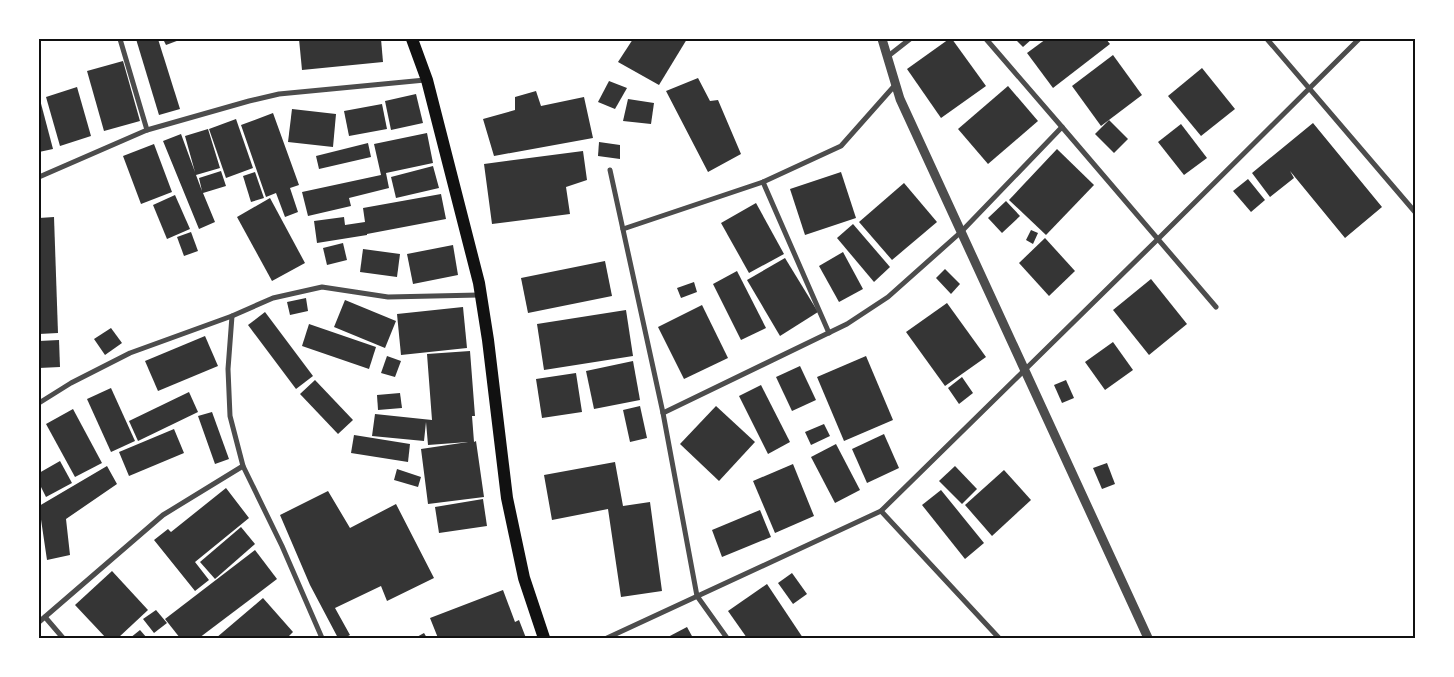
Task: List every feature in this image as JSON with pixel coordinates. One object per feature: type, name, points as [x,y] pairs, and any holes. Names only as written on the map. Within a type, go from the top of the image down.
[{"type":"main road","points":[[412,39],[428,80],[481,295],[506,498],[524,578],[544,638]]},
{"type":"street","points":[[120,39],[147,130]]},
{"type":"street","points":[[882,39],[900,99],[1148,638]]},
{"type":"street","points":[[887,57],[910,39]]},
{"type":"street","points":[[986,39],[1216,307]]},
{"type":"street","points":[[1267,39],[1415,212]]},
{"type":"street","points":[[607,638],[881,511],[1358,39]]},
{"type":"street","points":[[39,177],[147,130],[279,94],[428,80]]},
{"type":"street","points":[[623,229],[763,182],[841,146],[896,84]]},
{"type":"street","points":[[663,413],[829,333],[888,297],[962,232],[1062,127]]},
{"type":"street","points":[[610,170],[663,413],[697,596],[727,638]]},
{"type":"street","points":[[763,182],[829,333]]},
{"type":"street","points":[[39,403],[70,383],[130,353],[232,316],[273,298],[322,287],[388,297],[481,295]]},
{"type":"street","points":[[232,316],[228,369],[230,416],[243,466],[282,546],[322,638]]},
{"type":"street","points":[[39,622],[163,515],[243,466]]},
{"type":"street","points":[[881,511],[999,638]]},
{"type":"street","points":[[45,617],[63,638]]},
{"type":"building","points":[[136,39],[158,39],[180,109],[159,115]]},
{"type":"building","points":[[163,39],[182,39],[166,45]]},
{"type":"building","points":[[299,39],[381,39],[383,62],[302,70]]},
{"type":"building","points":[[633,39],[687,39],[659,85],[618,62]]},
{"type":"building","points":[[949,39],[952,39],[986,86],[941,118],[907,69]]},
{"type":"building","points":[[1015,39],[1032,39],[1023,47]]},
{"type":"building","points":[[1046,39],[1106,39],[1110,44],[1053,88],[1027,53]]},
{"type":"building","points":[[1113,55],[1142,95],[1101,126],[1072,86]]},
{"type":"building","points":[[123,61],[140,121],[104,131],[87,71]]},
{"type":"building","points":[[1202,68],[1235,109],[1201,136],[1168,96]]},
{"type":"building","points":[[698,78],[710,101],[718,100],[741,154],[708,172],[666,91]]},
{"type":"building","points":[[609,81],[627,88],[615,109],[598,102]]},
{"type":"building","points":[[1008,86],[1038,121],[988,164],[958,129]]},
{"type":"building","points":[[77,87],[91,136],[60,146],[46,97]]},
{"type":"building","points":[[536,91],[541,106],[584,97],[593,138],[494,156],[483,119],[515,110],[515,97]]},
{"type":"building","points":[[416,94],[423,123],[391,130],[385,101]]},
{"type":"building","points":[[39,96],[53,149],[39,152]]},
{"type":"building","points":[[628,99],[654,103],[651,124],[623,121]]},
{"type":"building","points":[[382,104],[387,129],[349,136],[344,111]]},
{"type":"building","points":[[292,109],[336,114],[333,147],[288,142]]},
{"type":"building","points":[[273,113],[299,185],[290,188],[298,212],[285,217],[276,193],[266,197],[241,125]]},
{"type":"building","points":[[236,119],[253,168],[226,178],[209,129]]},
{"type":"building","points":[[1109,120],[1128,139],[1114,153],[1095,134]]},
{"type":"building","points":[[1313,123],[1382,207],[1345,238],[1290,171],[1294,178],[1270,197],[1252,173]]},
{"type":"building","points":[[1181,124],[1207,158],[1184,175],[1158,142]]},
{"type":"building","points":[[208,129],[220,168],[196,175],[202,191],[199,178],[221,171],[226,186],[203,193],[215,222],[199,229],[163,141],[181,134],[195,172],[185,136]]},
{"type":"building","points":[[427,133],[433,163],[386,173],[389,188],[349,198],[351,206],[308,216],[302,192],[381,175],[374,144]]},
{"type":"building","points":[[599,142],[620,145],[620,159],[598,156]]},
{"type":"building","points":[[368,143],[371,157],[319,169],[316,156]]},
{"type":"building","points":[[154,144],[172,192],[141,204],[123,156]]},
{"type":"building","points":[[1057,149],[1094,185],[1046,235],[1009,200]]},
{"type":"building","points":[[583,151],[587,180],[566,187],[570,214],[492,224],[484,164]]},
{"type":"building","points":[[433,166],[439,188],[396,198],[391,177]]},
{"type":"building","points":[[255,172],[264,198],[251,202],[243,176]]},
{"type":"building","points":[[841,172],[856,218],[805,235],[790,189]]},
{"type":"building","points":[[1248,179],[1265,200],[1251,212],[1233,191]]},
{"type":"building","points":[[904,183],[937,222],[892,260],[859,222]]},
{"type":"building","points":[[441,194],[446,219],[317,243],[314,221],[344,217],[345,225],[365,222],[363,208]]},
{"type":"building","points":[[175,195],[190,229],[167,239],[153,205]]},
{"type":"building","points":[[270,198],[305,263],[272,281],[237,217]]},
{"type":"building","points":[[1006,201],[1020,216],[1002,233],[988,218]]},
{"type":"building","points":[[756,203],[784,254],[749,273],[721,223]]},
{"type":"building","points":[[54,217],[58,333],[39,334],[39,218]]},
{"type":"building","points":[[853,224],[890,267],[874,282],[837,238]]},
{"type":"building","points":[[1031,230],[1038,233],[1033,244],[1026,240]]},
{"type":"building","points":[[191,232],[198,251],[184,256],[177,237]]},
{"type":"building","points":[[1045,238],[1075,271],[1049,296],[1019,263]]},
{"type":"building","points":[[343,243],[347,260],[327,265],[323,248]]},
{"type":"building","points":[[453,245],[458,275],[413,284],[407,254]]},
{"type":"building","points":[[363,249],[400,254],[397,277],[360,272]]},
{"type":"building","points":[[843,252],[863,289],[839,302],[819,266]]},
{"type":"building","points":[[785,258],[818,312],[780,336],[747,280]]},
{"type":"building","points":[[605,261],[612,296],[528,313],[521,278]]},
{"type":"building","points":[[945,269],[960,284],[951,294],[936,278]]},
{"type":"building","points":[[737,271],[766,328],[741,340],[713,284]]},
{"type":"building","points":[[1151,279],[1187,324],[1149,355],[1113,310]]},
{"type":"building","points":[[694,282],[697,292],[681,298],[677,288]]},
{"type":"building","points":[[306,298],[308,311],[290,315],[287,302]]},
{"type":"building","points":[[345,300],[396,321],[385,348],[334,327]]},
{"type":"building","points":[[947,303],[986,357],[945,386],[906,332]]},
{"type":"building","points":[[702,305],[728,358],[684,379],[658,327]]},
{"type":"building","points":[[463,307],[467,348],[401,355],[397,314]]},
{"type":"building","points":[[626,310],[633,356],[544,370],[537,324]]},
{"type":"building","points":[[265,312],[313,376],[296,389],[248,325]]},
{"type":"building","points":[[309,324],[376,347],[369,369],[302,346]]},
{"type":"building","points":[[111,328],[122,343],[105,355],[94,339]]},
{"type":"building","points":[[205,336],[218,366],[158,391],[145,361]]},
{"type":"building","points":[[59,340],[60,367],[39,368],[39,341]]},
{"type":"building","points":[[1113,342],[1133,370],[1105,390],[1085,362]]},
{"type":"building","points":[[470,351],[475,416],[472,416],[474,442],[476,441],[484,497],[428,504],[421,449],[468,442],[428,445],[426,422],[424,441],[372,436],[375,414],[432,420],[427,354]]},
{"type":"building","points":[[387,356],[401,361],[395,377],[381,373]]},
{"type":"building","points":[[866,356],[893,420],[844,441],[817,377]]},
{"type":"building","points":[[633,361],[640,400],[594,409],[586,371]]},
{"type":"building","points":[[800,366],[816,400],[792,411],[776,377]]},
{"type":"building","points":[[576,373],[582,412],[542,418],[536,379]]},
{"type":"building","points":[[962,377],[973,393],[959,404],[948,388]]},
{"type":"building","points":[[315,380],[353,420],[338,434],[300,394]]},
{"type":"building","points":[[1066,380],[1074,398],[1062,403],[1054,385]]},
{"type":"building","points":[[761,385],[790,442],[768,454],[739,396]]},
{"type":"building","points":[[111,388],[135,441],[111,452],[87,399]]},
{"type":"building","points":[[189,392],[198,412],[138,441],[129,421]]},
{"type":"building","points":[[400,393],[402,408],[378,410],[377,395]]},
{"type":"building","points":[[640,406],[647,438],[630,442],[623,410]]},
{"type":"building","points":[[716,406],[755,442],[719,481],[680,444]]},
{"type":"building","points":[[73,409],[102,463],[75,477],[46,424]]},
{"type":"building","points":[[212,412],[229,459],[215,464],[198,416]]},
{"type":"building","points":[[824,424],[830,436],[811,445],[805,432]]},
{"type":"building","points":[[174,429],[184,453],[129,476],[119,452]]},
{"type":"building","points":[[884,434],[899,468],[867,483],[852,449]]},
{"type":"building","points":[[354,435],[410,444],[408,462],[351,453]]},
{"type":"building","points":[[836,444],[860,490],[835,503],[811,457]]},
{"type":"building","points":[[60,461],[72,483],[46,497],[39,483],[39,473]]},
{"type":"building","points":[[615,462],[623,506],[650,502],[662,591],[621,597],[608,509],[552,520],[544,475]]},
{"type":"building","points":[[1107,463],[1115,484],[1102,489],[1093,468]]},
{"type":"building","points":[[793,464],[814,516],[775,533],[753,481]]},
{"type":"building","points":[[107,466],[117,484],[66,519],[70,555],[47,560],[39,506]]},
{"type":"building","points":[[955,466],[977,489],[962,504],[939,481]]},
{"type":"building","points":[[397,469],[421,477],[418,487],[394,480]]},
{"type":"building","points":[[1004,470],[1031,500],[992,536],[965,505]]},
{"type":"building","points":[[226,488],[249,518],[195,562],[209,580],[195,591],[154,540],[168,529],[171,532]]},
{"type":"building","points":[[941,490],[984,543],[965,559],[922,505]]},
{"type":"building","points":[[328,491],[350,528],[396,504],[434,578],[387,601],[381,586],[335,608],[350,635],[344,638],[338,638],[310,585],[280,515]]},
{"type":"building","points":[[483,499],[487,526],[439,533],[435,507]]},
{"type":"building","points":[[760,510],[771,537],[722,557],[712,530]]},
{"type":"building","points":[[241,527],[255,544],[215,579],[200,562]]},
{"type":"building","points":[[255,550],[277,579],[199,638],[180,638],[165,619]]},
{"type":"building","points":[[112,571],[148,610],[118,638],[106,638],[75,605]]},
{"type":"building","points":[[792,573],[807,594],[793,604],[778,583]]},
{"type":"building","points":[[767,584],[803,638],[747,638],[728,611]]},
{"type":"building","points":[[503,590],[515,622],[519,620],[526,638],[438,638],[430,618]]},
{"type":"building","points":[[263,598],[293,632],[287,638],[216,638]]},
{"type":"building","points":[[156,610],[167,623],[154,633],[143,619]]},
{"type":"building","points":[[687,627],[693,638],[666,638]]},
{"type":"building","points":[[140,630],[147,638],[130,638]]},
{"type":"building","points":[[424,633],[427,638],[415,638]]}]
